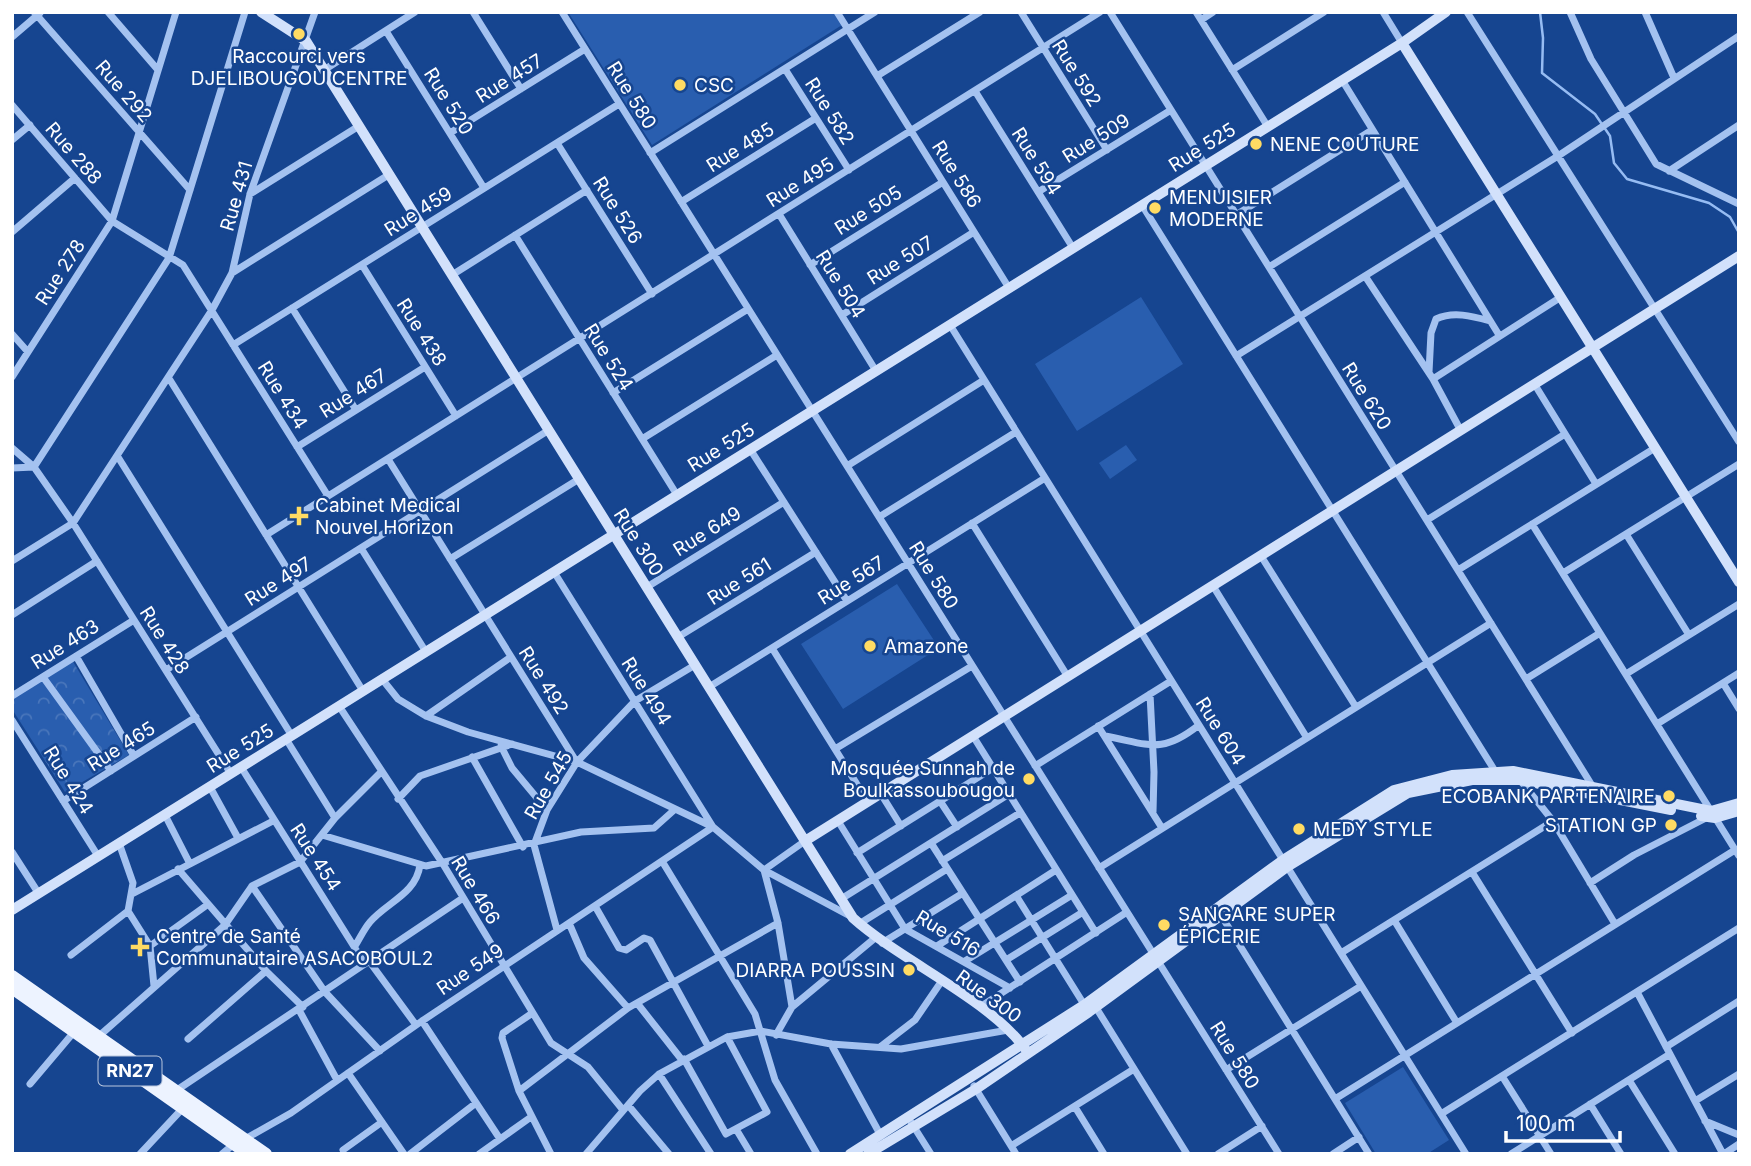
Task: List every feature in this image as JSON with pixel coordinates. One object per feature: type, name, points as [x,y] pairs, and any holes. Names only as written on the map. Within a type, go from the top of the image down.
[{"type":"main road","name":"RN27","points":[[12,976],[177,1090],[240,1142],[248,1154]]},
{"type":"main road","name":"RN27","points":[[12,988],[183,1108],[240,1142],[266,1154]]},
{"type":"street","points":[[108,12],[158,70]]},
{"type":"street","name":"Rue 278","points":[[12,377],[112,220],[176,12]]},
{"type":"street","points":[[15,470],[34,467],[169,258],[245,12]]},
{"type":"street","name":"Rue 300","points":[[261,12],[306,41],[856,921],[878,941],[980,1007],[1009,1030],[1026,1049]]},
{"type":"street","name":"Rue 431","points":[[73,523],[170,380],[232,273],[250,194],[315,12]]},
{"type":"street","points":[[324,69],[415,12]]},
{"type":"street","points":[[473,12],[521,89]]},
{"type":"street","name":"Rue 580","points":[[562,12],[1279,1154]]},
{"type":"street","name":"Rue 586","points":[[837,12],[1009,288]]},
{"type":"street","points":[[650,153],[875,12]]},
{"type":"street","points":[[877,76],[980,12]]},
{"type":"street","name":"Rue 592","points":[[1021,12],[1107,150]]},
{"type":"street","name":"Rue 495","points":[[266,535],[1100,12]]},
{"type":"street","name":"Rue 620","points":[[1110,12],[1595,791]]},
{"type":"street","points":[[1196,12],[1268,127]]},
{"type":"street","points":[[1201,20],[1213,12]]},
{"type":"street","points":[[1232,70],[1324,12]]},
{"type":"street","points":[[1383,12],[1739,582]]},
{"type":"street","name":"Rue 525","points":[[12,910],[1206,166],[1402,43],[1446,12]]},
{"type":"street","points":[[1467,12],[1739,442]]},
{"type":"street","points":[[1570,12],[1591,59],[1656,164],[1739,204]]},
{"type":"street","points":[[1645,12],[1674,78]]},
{"type":"street","points":[[12,37],[37,13]]},
{"type":"street","name":"Rue 292","points":[[37,13],[190,190]]},
{"type":"street","name":"Rue 520","points":[[386,31],[484,188]]},
{"type":"street","points":[[1236,356],[1558,156],[1739,36]]},
{"type":"street","name":"Rue 457","points":[[450,133],[585,49]]},
{"type":"street","name":"Rue 582","points":[[785,69],[849,170]]},
{"type":"street","points":[[1342,80],[1499,335]]},
{"type":"street","name":"Rue 594","points":[[975,91],[1073,248]]},
{"type":"street","name":"Rue 459","points":[[233,345],[619,104]]},
{"type":"street","name":"Rue 288","points":[[12,105],[112,220],[169,258]]},
{"type":"street","name":"Rue 509","points":[[1038,192],[1171,110]]},
{"type":"street","name":"Rue 485","points":[[681,202],[816,118]]},
{"type":"street","points":[[12,140],[30,125]]},
{"type":"street","points":[[1669,171],[1739,125]]},
{"type":"street","points":[[250,194],[359,126]]},
{"type":"street","points":[[1236,215],[1372,130]]},
{"type":"street","name":"Rue 526","points":[[557,143],[652,294]]},
{"type":"street","points":[[232,273],[390,174]]},
{"type":"street","points":[[12,232],[75,178]]},
{"type":"street","name":"Rue 505","points":[[810,265],[943,182]]},
{"type":"street","points":[[1269,267],[1405,182]]},
{"type":"street","points":[[452,275],[587,191]]},
{"type":"street","points":[[1142,205],[1495,771]]},
{"type":"street","name":"Rue 504","points":[[779,214],[876,371]]},
{"type":"street","name":"Rue 507","points":[[842,315],[974,232]]},
{"type":"street","name":"Rue 524","points":[[515,235],[677,495]]},
{"type":"street","name":"Rue 434","points":[[169,258],[183,265],[328,496]]},
{"type":"street","points":[[764,870],[805,841],[1737,258]]},
{"type":"street","name":"Rue 438","points":[[362,265],[456,416]]},
{"type":"street","points":[[1365,276],[1431,376],[1461,431]]},
{"type":"street","points":[[1431,376],[1561,297]]},
{"type":"street","points":[[292,308],[356,410]]},
{"type":"street","points":[[613,393],[748,309]]},
{"type":"street","points":[[1431,376],[1431,333],[1436,319],[1445,315],[1465,315],[1490,321]]},
{"type":"street","name":"Rue 604","points":[[950,325],[1466,1154]]},
{"type":"street","points":[[12,334],[28,352]]},
{"type":"street","points":[[642,439],[777,355]]},
{"type":"street","name":"Rue 467","points":[[297,447],[425,366]]},
{"type":"street","points":[[170,380],[363,691]]},
{"type":"street","points":[[847,466],[984,380]]},
{"type":"street","points":[[1535,385],[1596,484]]},
{"type":"street","name":"Rue 497","points":[[166,670],[549,430]]},
{"type":"street","points":[[879,517],[1016,432]]},
{"type":"street","points":[[1427,520],[1565,434]]},
{"type":"street","points":[[1458,570],[1655,447]]},
{"type":"street","name":"Rue 428","points":[[12,448],[34,467],[73,523],[231,774]]},
{"type":"street","points":[[750,449],[847,601]]},
{"type":"street","points":[[118,457],[227,632],[335,818]]},
{"type":"street","name":"Rue 492","points":[[388,459],[577,762]]},
{"type":"street","points":[[1563,573],[1739,464]]},
{"type":"street","name":"Rue 567","points":[[709,687],[1045,478]]},
{"type":"street","points":[[450,559],[579,479]]},
{"type":"street","name":"Rue 649","points":[[647,587],[784,502]]},
{"type":"street","points":[[12,561],[73,523]]},
{"type":"street","points":[[972,523],[1068,677]]},
{"type":"street","points":[[1335,1099],[1615,924],[1737,853],[1532,524]]},
{"type":"street","points":[[1626,534],[1689,635]]},
{"type":"street","points":[[361,548],[426,652]]},
{"type":"street","name":"Rue 561","points":[[678,638],[816,552]]},
{"type":"street","points":[[1262,556],[1356,708]]},
{"type":"street","points":[[12,615],[97,561]]},
{"type":"street","name":"Rue 494","points":[[554,572],[713,827]]},
{"type":"street","points":[[1213,586],[1307,738]]},
{"type":"street","points":[[1626,674],[1739,604]]},
{"type":"street","name":"Rue 463","points":[[12,696],[134,620]]},
{"type":"street","points":[[1099,868],[1491,623]]},
{"type":"street","points":[[1525,679],[1600,633]]},
{"type":"street","points":[[772,648],[868,802]]},
{"type":"street","points":[[76,656],[134,756]]},
{"type":"street","points":[[426,716],[511,657]]},
{"type":"street","name":"Rue 545","points":[[557,930],[534,845],[547,810],[577,762],[635,701],[695,665]]},
{"type":"street","points":[[835,749],[972,666]]},
{"type":"street","points":[[1657,724],[1739,673]]},
{"type":"street","points":[[43,677],[111,771]]},
{"type":"street","points":[[382,679],[398,699],[426,716],[500,743],[514,743],[577,762],[673,811],[713,827],[764,870],[856,921],[890,905],[947,869]]},
{"type":"street","points":[[1035,765],[1171,681]]},
{"type":"street","points":[[1723,683],[1739,709]]},
{"type":"street","points":[[1150,694],[1154,745],[1152,813]]},
{"type":"street","name":"Rue 466","points":[[339,706],[443,864],[551,1044],[588,1067],[669,1154]]},
{"type":"street","name":"Rue 465","points":[[63,801],[196,718]]},
{"type":"street","name":"Rue 424","points":[[12,720],[98,856]]},
{"type":"street","points":[[1105,736],[1169,745],[1199,725]]},
{"type":"street","points":[[1098,726],[1162,828]]},
{"type":"street","points":[[973,736],[1096,933]]},
{"type":"street","points":[[398,799],[421,776],[472,757],[500,743]]},
{"type":"street","points":[[500,743],[512,768],[547,810]]},
{"type":"street","points":[[472,757],[523,847]]},
{"type":"street","name":"Rue 454","points":[[241,767],[355,946],[419,1023],[500,1139]]},
{"type":"street","points":[[857,853],[993,768]]},
{"type":"street","points":[[868,1154],[1090,1006],[1285,864],[1394,790],[1430,779],[1495,771],[1712,815],[1739,811]]},
{"type":"street","points":[[99,1037],[225,925],[252,886],[300,862],[335,818],[381,772]]},
{"type":"street","points":[[1517,776],[1553,821],[1615,924]]},
{"type":"street","points":[[1285,864],[1408,793],[1472,780],[1517,776]]},
{"type":"street","points":[[210,787],[237,838]]},
{"type":"street","points":[[881,794],[901,826]]},
{"type":"street","points":[[841,899],[1009,794]]},
{"type":"street","points":[[940,801],[957,827]]},
{"type":"street","points":[[1590,883],[1634,855],[1739,803]]},
{"type":"street","points":[[322,835],[420,865],[443,864],[581,832],[654,828],[673,811]]},
{"type":"street","points":[[942,861],[1020,813]]},
{"type":"street","points":[[165,814],[189,862]]},
{"type":"street","points":[[132,894],[189,862],[273,821]]},
{"type":"street","name":"Rue 516","points":[[838,821],[905,929],[1010,988]]},
{"type":"street","points":[[1341,953],[1553,821]]},
{"type":"street","name":"Rue 549","points":[[222,1154],[292,1113],[419,1023],[713,827]]},
{"type":"street","points":[[71,955],[128,911],[133,883],[119,843]]},
{"type":"street","points":[[931,843],[1020,982]]},
{"type":"street","points":[[12,852],[38,894]]},
{"type":"street","points":[[662,861],[720,956],[761,1031],[763,1046],[775,1080],[817,1154]]},
{"type":"street","points":[[355,946],[369,923],[410,889],[418,876],[420,865]]},
{"type":"street","points":[[178,869],[301,1009],[337,1080]]},
{"type":"street","points":[[764,870],[778,923],[792,1007]]},
{"type":"street","points":[[937,946],[1056,870]]},
{"type":"street","points":[[1472,872],[1572,1033]]},
{"type":"street","points":[[252,886],[325,992],[380,1051]]},
{"type":"street","points":[[776,1035],[792,1007],[878,941],[905,929],[963,893]]},
{"type":"street","points":[[965,961],[1072,895]]},
{"type":"street","points":[[1017,897],[1055,958],[1134,1069],[1187,1154]]},
{"type":"street","points":[[177,1090],[463,898]]},
{"type":"street","points":[[150,946],[207,905]]},
{"type":"street","points":[[595,906],[619,948],[626,950],[648,938],[708,1046]]},
{"type":"street","points":[[128,911],[150,946],[154,986]]},
{"type":"street","points":[[1006,960],[1083,912]]},
{"type":"street","points":[[980,1007],[1127,912]]},
{"type":"street","points":[[1219,912],[1370,1154]]},
{"type":"street","points":[[1394,920],[1457,1023]]},
{"type":"street","points":[[569,923],[584,958],[628,1008]]},
{"type":"street","points":[[520,1091],[628,1008],[778,923]]},
{"type":"street","points":[[1441,1114],[1739,928]]},
{"type":"street","points":[[188,1039],[266,971]]},
{"type":"street","points":[[879,1048],[915,1020],[941,982]]},
{"type":"street","points":[[1226,1070],[1361,986]]},
{"type":"street","points":[[1637,992],[1723,1154],[1739,1144]]},
{"type":"street","points":[[1511,1154],[1629,1080],[1739,1001]]},
{"type":"street","points":[[637,1003],[683,1060],[726,1134],[767,1112],[727,1037]]},
{"type":"street","points":[[531,1014],[502,1035],[520,1091],[551,1154]]},
{"type":"street","points":[[586,1154],[626,1107],[659,1074],[727,1037],[761,1031],[831,1044],[901,1049],[1009,1030]]},
{"type":"street","points":[[30,1084],[74,1032]]},
{"type":"street","points":[[831,1044],[881,1136]]},
{"type":"street","points":[[1012,1146],[1134,1069]]},
{"type":"street","points":[[348,1073],[404,1154]]},
{"type":"street","points":[[659,1074],[711,1154]]},
{"type":"street","points":[[1695,1101],[1739,1074]]},
{"type":"street","points":[[1502,1076],[1551,1154]]},
{"type":"street","points":[[1629,1080],[1675,1154]]},
{"type":"street","points":[[973,1084],[1016,1154]]},
{"type":"street","points":[[410,1154],[476,1103]]},
{"type":"street","points":[[1590,1104],[1621,1154]]},
{"type":"street","points":[[1075,1107],[1104,1154]]},
{"type":"street","points":[[140,1154],[183,1108]]},
{"type":"street","points":[[480,1154],[531,1117]]},
{"type":"street","points":[[1705,1120],[1739,1135]]},
{"type":"street","points":[[343,1150],[382,1122]]},
{"type":"street","points":[[850,1154],[911,1123]]},
{"type":"street","points":[[911,1123],[931,1154]]},
{"type":"street","points":[[1218,1154],[1262,1126]]},
{"type":"street","points":[[736,1129],[751,1154]]},
{"type":"street","points":[[1333,1154],[1359,1137]]},
{"type":"green space","name":"CSC","points":[[568,12],[834,12],[842,25],[652,145]]},
{"type":"green space","points":[[1141,297],[1183,364],[1077,431],[1035,364]]},
{"type":"green space","points":[[1126,445],[1137,460],[1110,479],[1099,463]]},
{"type":"green space","name":"Amazone","points":[[897,584],[939,648],[843,709],[801,644]]},
{"type":"green space","points":[[72,660],[129,755],[65,792],[12,709],[12,699]]},
{"type":"green space","points":[[1403,1067],[1449,1140],[1427,1154],[1376,1154],[1345,1103]]},
{"type":"waterway","points":[[1540,12],[1543,38],[1542,73],[1595,114],[1610,136],[1614,163],[1627,179],[1709,203],[1730,217],[1739,233]]},
{"type":"place","name":"Raccourci vers DJELIBOUGOU CENTRE","points":[[299,34]]},
{"type":"place","name":"CSC","points":[[680,85]]},
{"type":"place","name":"NENE COUTURE","points":[[1256,144]]},
{"type":"place","name":"MENUISIER MODERNE","points":[[1155,208]]},
{"type":"place","name":"Cabinet Medical Nouvel Horizon","points":[[299,516]]},
{"type":"place","name":"Amazone","points":[[870,646]]},
{"type":"place","name":"Mosquée Sunnah de Boulkassoubougou","points":[[1029,779]]},
{"type":"place","name":"ECOBANK PARTENAIRE","points":[[1669,796]]},
{"type":"place","name":"STATION GP","points":[[1671,825]]},
{"type":"place","name":"MEDY STYLE","points":[[1299,829]]},
{"type":"place","name":"SANGARE SUPER ÉPICERIE","points":[[1164,925]]},
{"type":"place","name":"Centre de Santé Communautaire ASACOBOUL2","points":[[140,947]]},
{"type":"place","name":"DIARRA POUSSIN","points":[[909,970]]}]
